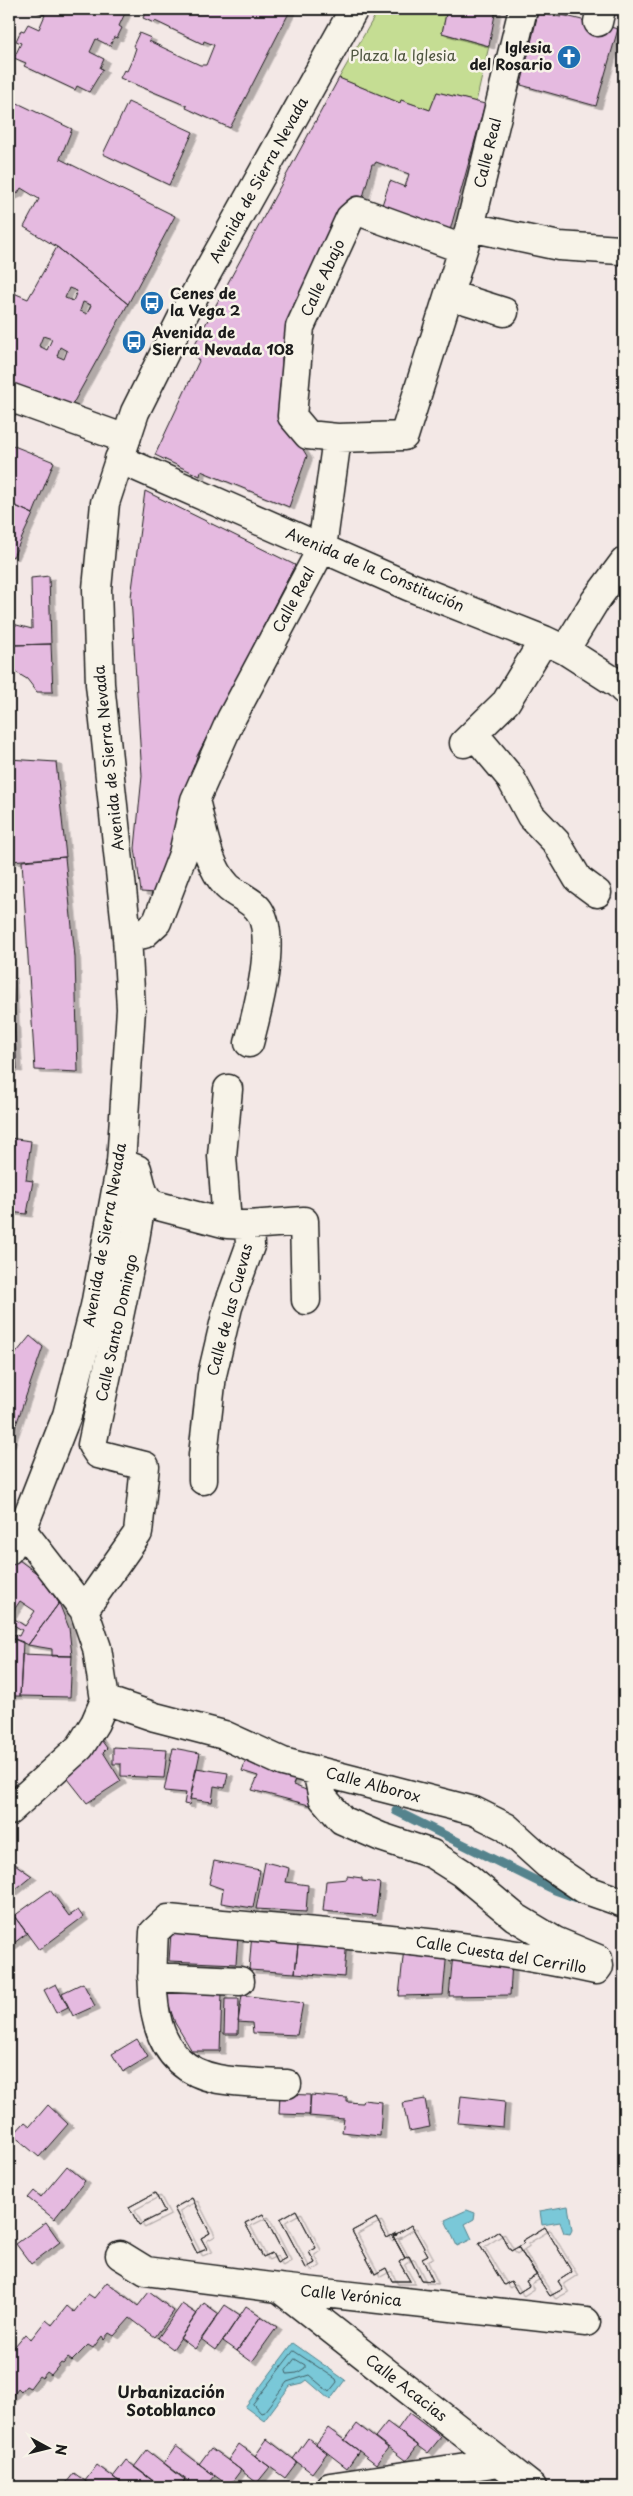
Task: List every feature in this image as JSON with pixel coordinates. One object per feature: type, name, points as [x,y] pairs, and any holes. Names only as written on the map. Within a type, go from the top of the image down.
[{"type":"street","name":"Avenida de Sierra Nevada","points":[[15,1540],[67,1415],[95,1306],[121,1163],[131,1009],[127,936],[100,684],[97,589],[105,503],[135,412],[184,314],[354,9]]},
{"type":"street","name":"Calle Real","points":[[127,936],[144,934],[157,922],[183,854],[195,800],[231,719],[322,548],[337,438],[404,436],[450,295],[466,238],[523,9]]},
{"type":"street","name":"Calle Abajo","points":[[337,438],[308,435],[292,416],[294,382],[300,327],[350,218],[358,211],[466,238]]},
{"type":"street","points":[[466,238],[620,250],[624,248]]},
{"type":"street","points":[[450,295],[504,312]]},
{"type":"street","name":"Avenida de la Constitución","points":[[9,397],[123,449],[322,548],[408,586],[555,645],[618,684],[624,690]]},
{"type":"street","points":[[597,893],[578,879],[556,842],[530,816],[510,777],[469,738],[506,702],[595,601],[624,562]]},
{"type":"street","points":[[195,800],[210,857],[226,886],[260,911],[267,932],[263,989],[249,1043]]},
{"type":"street","points":[[228,1090],[222,1156],[238,1224],[304,1221],[306,1300]]},
{"type":"street","name":"Calle Santo Domingo","points":[[84,1610],[138,1533],[145,1466],[98,1454],[92,1446],[134,1245],[143,1192],[137,1169],[121,1163]]},
{"type":"street","name":"Calle de las Cuevas","points":[[143,1192],[151,1204],[238,1224],[250,1246],[228,1307],[212,1375],[203,1455],[203,1480]]},
{"type":"street","points":[[9,1811],[80,1747],[95,1724],[105,1700],[97,1648],[84,1610],[15,1540]]},
{"type":"street","name":"Calle Alborox","points":[[105,1700],[155,1717],[224,1735],[265,1755],[317,1771],[474,1811],[506,1827],[547,1864],[584,1889],[624,1903]]},
{"type":"street","name":"Calle Cuesta del Cerrillo","points":[[287,2084],[218,2079],[191,2070],[172,2055],[156,2020],[152,1977],[154,1932],[168,1918],[395,1938],[554,1961],[596,1970],[599,1966],[598,1959],[555,1941],[515,1917],[462,1873],[432,1854],[381,1837],[342,1820],[323,1798],[317,1771]]},
{"type":"street","points":[[152,1977],[240,1981]]},
{"type":"street","name":"Calle Verónica","points":[[120,2255],[146,2271],[279,2288],[586,2322]]},
{"type":"street","name":"Calle Acacias","points":[[279,2288],[532,2487]]},
{"type":"street","points":[[350,2486],[500,2462]]},
{"type":"green space","name":"Plaza la Iglesia","points":[[379,9],[447,9],[442,33],[489,46],[476,102],[437,92],[430,110],[401,100],[400,103],[339,78]]},
{"type":"water","points":[[568,2206],[572,2230],[570,2234],[564,2233],[560,2222],[542,2225],[540,2211]]},
{"type":"water","points":[[467,2210],[475,2213],[474,2219],[465,2224],[472,2239],[457,2246],[445,2220]]},
{"type":"water","points":[[293,2343],[345,2380],[330,2400],[307,2380],[290,2386],[264,2421],[245,2407]]},
{"type":"building","points":[[31,9],[127,9],[119,26],[122,28],[117,38],[114,37],[110,46],[96,39],[90,52],[104,59],[100,68],[103,69],[89,92],[77,86],[75,90],[24,66],[26,63],[14,58],[21,43],[16,41],[21,30],[24,31],[28,24],[39,29],[45,15]]},
{"type":"building","points":[[147,9],[291,9],[230,128],[186,108],[187,106],[120,78],[124,70],[127,71],[132,60],[136,48],[133,46],[139,33],[151,38],[149,41],[200,65],[206,65],[214,45],[204,41],[203,44],[155,21],[154,23],[143,18]]},
{"type":"building","points":[[447,9],[496,9],[489,46],[442,33]]},
{"type":"building","name":"Iglesia del Rosario","points":[[538,13],[561,17],[562,15],[618,29],[596,106],[521,85]]},
{"type":"building","points":[[339,78],[400,103],[401,100],[430,110],[437,92],[485,104],[449,234],[381,208],[390,181],[405,187],[409,174],[376,162],[372,164],[362,201],[352,198],[282,359],[284,402],[296,438],[307,456],[289,507],[201,471],[200,476],[155,455],[199,361],[191,351]]},
{"type":"building","points":[[9,99],[72,129],[60,159],[175,216],[128,304],[57,247],[24,227],[39,199],[21,188],[18,193],[9,197]]},
{"type":"building","points":[[128,102],[193,132],[169,185],[103,154]]},
{"type":"building","points":[[57,247],[128,304],[71,407],[9,382],[9,291],[28,299]],"holes":[[[69,288],[77,291],[73,301],[65,298]],[[83,302],[91,305],[87,314],[80,311]],[[43,336],[52,339],[47,350],[39,346]],[[60,347],[67,351],[64,359],[57,356]]]},
{"type":"building","points":[[9,444],[54,462],[33,514],[9,503]]},
{"type":"building","points":[[145,491],[295,565],[197,756],[156,893],[141,892],[135,848],[142,776],[131,597]]},
{"type":"building","points":[[9,503],[33,514],[13,557],[9,555]]},
{"type":"building","points":[[49,576],[51,644],[13,645],[14,641],[9,640],[9,623],[32,629],[31,578]]},
{"type":"building","points":[[51,644],[53,692],[37,692],[27,679],[9,668],[9,651],[12,652],[13,645]]},
{"type":"building","points":[[9,759],[56,762],[66,857],[9,861]]},
{"type":"building","points":[[65,857],[75,957],[78,1072],[35,1070],[22,861]]},
{"type":"building","points":[[9,948],[17,1069],[9,1068]]},
{"type":"building","points":[[9,1138],[31,1141],[26,1180],[33,1181],[27,1214],[9,1212]]},
{"type":"building","points":[[30,1336],[43,1347],[9,1445],[9,1362]]},
{"type":"building","points":[[15,1557],[39,1575],[59,1603],[28,1645],[9,1637],[9,1633],[19,1636],[22,1630],[12,1624],[9,1629],[9,1566]],"holes":[[[20,1601],[35,1611],[25,1626],[10,1616]]]},
{"type":"building","points":[[59,1603],[69,1628],[72,1656],[52,1656],[52,1649],[28,1645]]},
{"type":"building","points":[[9,1637],[23,1642],[20,1696],[9,1696]]},
{"type":"building","points":[[22,1654],[72,1656],[70,1697],[20,1696]]},
{"type":"building","points":[[96,1733],[107,1748],[103,1752],[121,1781],[87,1803],[61,1770]]},
{"type":"building","points":[[113,1747],[167,1750],[164,1778],[121,1776],[121,1764],[113,1764]]},
{"type":"building","points":[[173,1748],[200,1753],[189,1805],[184,1804],[186,1793],[164,1791]]},
{"type":"building","points":[[247,1757],[296,1777],[293,1785],[314,1793],[309,1805],[252,1790],[258,1776],[242,1771]]},
{"type":"building","points":[[196,1768],[228,1773],[225,1788],[214,1786],[212,1802],[190,1799]]},
{"type":"building","points":[[9,1860],[32,1876],[11,1893],[9,1890]]},
{"type":"building","points":[[214,1861],[260,1870],[253,1908],[221,1903],[223,1889],[209,1884]]},
{"type":"building","points":[[265,1862],[289,1868],[286,1882],[308,1885],[306,1912],[256,1909]]},
{"type":"building","points":[[347,1876],[362,1878],[362,1881],[380,1883],[376,1916],[323,1911],[326,1881],[347,1879]]},
{"type":"building","points":[[50,1890],[69,1916],[78,1910],[83,1917],[39,1950],[14,1916]]},
{"type":"building","points":[[14,1916],[27,1933],[9,1947],[9,1920]]},
{"type":"building","points":[[171,1933],[238,1936],[236,1964],[169,1961]]},
{"type":"building","points":[[252,1933],[299,1936],[295,1973],[249,1970]]},
{"type":"building","points":[[299,1935],[347,1939],[344,1977],[295,1973]]},
{"type":"building","points":[[404,1948],[447,1950],[443,1995],[399,1996]]},
{"type":"building","points":[[453,1954],[512,1961],[510,1995],[449,1996]]},
{"type":"building","points":[[83,1983],[95,2006],[73,2016],[62,1993]]},
{"type":"building","points":[[56,1984],[68,2007],[56,2013],[44,1990]]},
{"type":"building","points":[[164,1991],[222,1993],[220,2051],[192,2051],[175,2023]]},
{"type":"building","points":[[242,1995],[303,2003],[297,2035],[253,2033],[252,2023],[238,2022]]},
{"type":"building","points":[[225,1999],[239,1999],[238,2034],[224,2034]]},
{"type":"building","points":[[137,2039],[148,2057],[123,2072],[112,2054]]},
{"type":"building","points":[[280,2094],[310,2095],[310,2115],[279,2114]]},
{"type":"building","points":[[311,2095],[347,2098],[347,2102],[362,2103],[363,2100],[382,2102],[380,2136],[342,2132],[344,2119],[309,2116]]},
{"type":"building","points":[[461,2096],[505,2101],[503,2127],[458,2123]]},
{"type":"building","points":[[425,2099],[430,2127],[409,2131],[403,2103]]},
{"type":"building","points":[[48,2105],[68,2124],[39,2157],[13,2135],[25,2122],[30,2126]]},
{"type":"building","points":[[67,2166],[85,2181],[54,2219],[28,2198],[34,2191],[41,2197]]},
{"type":"building","points":[[155,2193],[165,2212],[139,2225],[129,2207]]},
{"type":"building","points":[[155,2193],[165,2212],[139,2225],[129,2207]]},
{"type":"building","points":[[192,2198],[210,2233],[201,2238],[207,2249],[197,2253],[174,2208]]},
{"type":"building","points":[[192,2198],[210,2233],[201,2238],[207,2249],[197,2253],[174,2208]]},
{"type":"building","points":[[296,2210],[316,2248],[309,2252],[315,2263],[306,2268],[280,2219]]},
{"type":"building","points":[[296,2210],[316,2248],[309,2252],[315,2263],[306,2268],[280,2219]]},
{"type":"building","points":[[263,2214],[286,2258],[277,2263],[272,2253],[263,2257],[245,2223]]},
{"type":"building","points":[[263,2214],[286,2258],[277,2263],[272,2253],[263,2257],[245,2223]]},
{"type":"building","points":[[376,2218],[387,2238],[396,2233],[397,2235],[393,2236],[405,2258],[399,2262],[410,2281],[392,2281],[386,2268],[375,2274],[352,2231]]},
{"type":"building","points":[[376,2218],[387,2238],[396,2233],[397,2235],[393,2236],[405,2258],[399,2262],[410,2281],[392,2281],[386,2268],[375,2274],[352,2231]]},
{"type":"building","points":[[46,2222],[60,2242],[31,2264],[16,2244]]},
{"type":"building","points":[[411,2225],[428,2255],[422,2258],[433,2281],[421,2280],[409,2256],[405,2258],[393,2236]]},
{"type":"building","points":[[411,2225],[428,2255],[422,2258],[433,2281],[421,2280],[409,2256],[405,2258],[393,2236]]},
{"type":"building","points":[[545,2227],[572,2272],[558,2281],[563,2289],[550,2296],[518,2247],[524,2243],[522,2241]]},
{"type":"building","points":[[545,2227],[572,2272],[558,2281],[563,2289],[550,2296],[518,2247],[524,2243],[522,2241]]},
{"type":"building","points":[[499,2231],[511,2251],[518,2247],[537,2275],[526,2281],[529,2286],[518,2293],[511,2281],[504,2285],[479,2244]]},
{"type":"building","points":[[499,2231],[511,2251],[518,2247],[537,2275],[526,2281],[529,2286],[518,2293],[511,2281],[504,2285],[479,2244]]},
{"type":"building","points":[[107,2282],[138,2306],[149,2292],[174,2311],[155,2337],[130,2318],[114,2336],[109,2333],[104,2339],[102,2336],[93,2348],[88,2345],[72,2361],[68,2358],[63,2364],[61,2363],[51,2375],[47,2372],[42,2378],[39,2376],[30,2388],[26,2386],[21,2392],[18,2389],[9,2401],[9,2351],[25,2334],[31,2339],[46,2320],[52,2325],[67,2306],[74,2312],[88,2294],[94,2298]]},
{"type":"building","points":[[204,2303],[219,2314],[195,2349],[180,2338]]},
{"type":"building","points":[[182,2304],[197,2314],[173,2349],[158,2338]]},
{"type":"building","points":[[225,2305],[240,2315],[216,2350],[201,2339]]},
{"type":"building","points":[[246,2306],[261,2316],[237,2351],[223,2341]]},
{"type":"building","points":[[261,2316],[277,2327],[252,2362],[237,2351]]},
{"type":"building","points":[[409,2413],[441,2437],[428,2453],[397,2430]]},
{"type":"building","points":[[387,2422],[418,2445],[406,2461],[375,2437]]},
{"type":"building","points":[[357,2424],[388,2448],[376,2464],[345,2440]]},
{"type":"building","points":[[328,2428],[359,2451],[347,2468],[316,2444]]},
{"type":"building","points":[[308,2438],[327,2453],[312,2473],[293,2459]]},
{"type":"building","points":[[267,2439],[297,2462],[285,2478],[255,2456]]},
{"type":"building","points":[[239,2444],[270,2467],[257,2483],[228,2460]]},
{"type":"building","points":[[176,2446],[215,2476],[206,2487],[196,2487],[164,2463]]},
{"type":"building","points":[[211,2448],[241,2470],[229,2486],[199,2464]]},
{"type":"building","points":[[147,2450],[185,2480],[179,2487],[161,2487],[134,2467]]},
{"type":"building","points":[[126,2460],[156,2483],[152,2487],[127,2487],[113,2477]]},
{"type":"building","points":[[97,2465],[127,2487],[92,2487],[85,2481]]},
{"type":"building","points":[[74,2473],[85,2481],[92,2487],[63,2487]]},
{"type":"waterway","points":[[396,1811],[555,1890],[577,1898]]},
{"type":"place","name":"Iglesia del Rosario","points":[[569,57]]},
{"type":"place","name":"Cenes de la Vega 2","points":[[152,303]]},
{"type":"place","name":"Avenida de Sierra Nevada 108","points":[[134,342]]},
{"type":"district","name":"Urbanización Sotoblanco","points":[[171,2401]]}]
